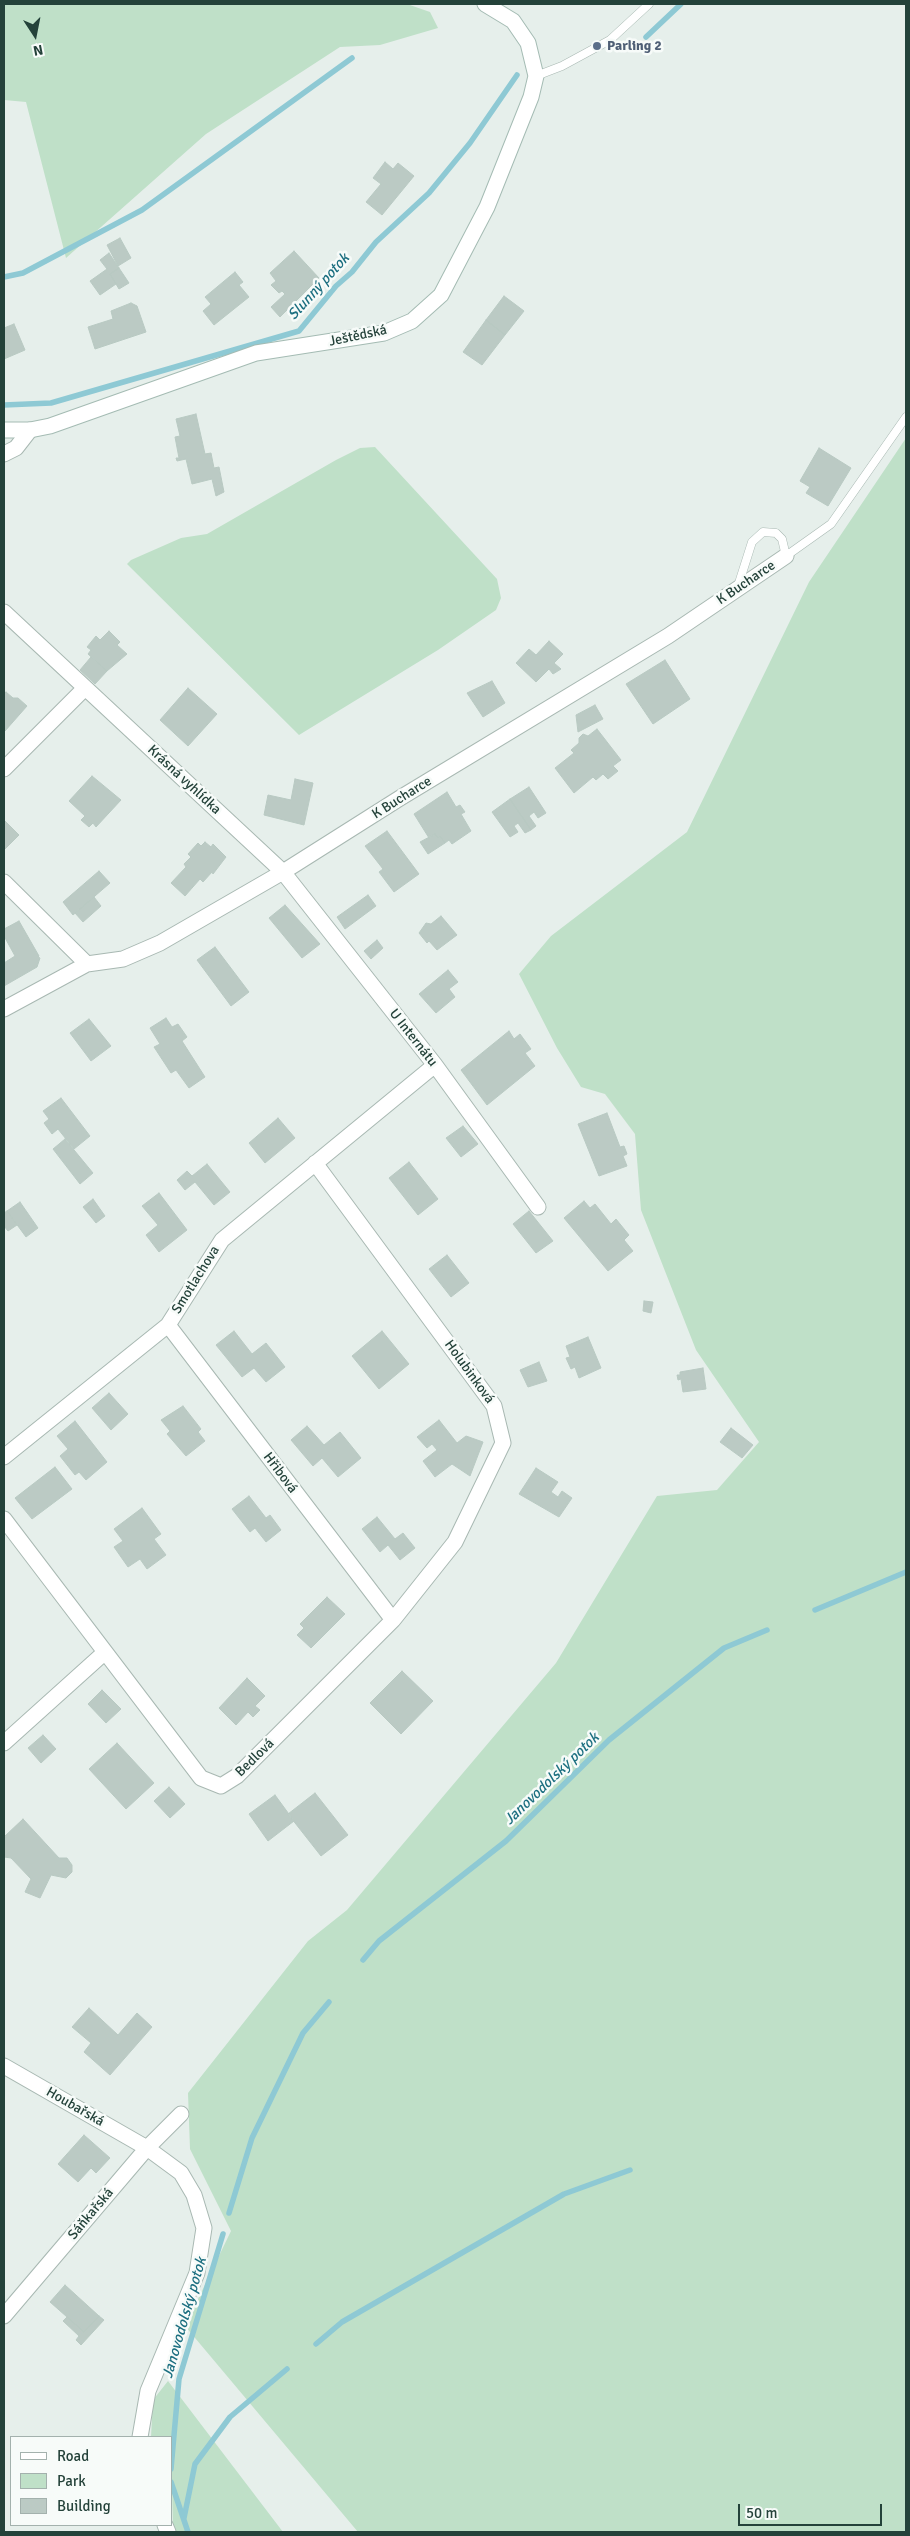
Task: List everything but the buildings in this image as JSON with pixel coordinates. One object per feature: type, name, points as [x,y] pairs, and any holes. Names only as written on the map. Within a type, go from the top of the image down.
[{"type":"street","name":"Ještědská","points":[[4,430],[30,430],[50,426],[256,353],[384,334],[412,321],[440,296],[487,207],[531,97],[536,76],[534,60],[521,31],[513,21],[485,4]]},
{"type":"street","points":[[4,454],[16,448],[30,430]]},
{"type":"street","name":"K Bucharce","points":[[4,1009],[87,964],[123,959],[160,943],[283,872],[400,798],[668,636],[786,556]]},
{"type":"street","name":"Krásná vyhlídka","points":[[4,612],[283,872]]},
{"type":"street","points":[[4,769],[85,688]]},
{"type":"street","name":"U Internátu","points":[[283,872],[435,1065],[538,1208]]},
{"type":"street","points":[[4,882],[87,964]]},
{"type":"street","name":"Smotlachova","points":[[4,1457],[168,1325],[222,1240],[435,1065]]},
{"type":"street","name":"Holubinková","points":[[314,1163],[494,1406],[503,1443],[455,1542],[393,1620]]},
{"type":"street","name":"Hřibová","points":[[168,1325],[393,1620]]},
{"type":"street","name":"Bedlová","points":[[4,1518],[201,1778],[221,1786],[237,1776],[393,1620]]},
{"type":"street","points":[[4,1743],[104,1652]]},
{"type":"street","name":"Houbařská","points":[[4,2066],[147,2148],[181,2173],[194,2196],[204,2228],[197,2273],[148,2391],[140,2436]]},
{"type":"street","name":"Sáňkařská","points":[[4,2316],[147,2148],[180,2114]]},
{"type":"lane","points":[[536,76],[562,66],[610,40],[650,4]]},
{"type":"lane","points":[[737,589],[752,542],[763,532],[776,533],[782,539],[786,556],[831,524],[906,417]]},
{"type":"green space","points":[[4,4],[407,4],[430,12],[438,28],[380,45],[340,47],[206,134],[66,258],[26,102],[4,100]]},
{"type":"green space","points":[[906,438],[906,2532],[358,2532],[185,2326],[231,2231],[190,2149],[188,2093],[308,1941],[347,1910],[556,1663],[657,1496],[717,1490],[759,1442],[696,1350],[641,1210],[635,1134],[605,1094],[581,1087],[557,1048],[519,974],[551,936],[687,832],[809,582]]},
{"type":"green space","points":[[375,447],[497,579],[501,598],[496,610],[438,650],[299,735],[127,564],[131,560],[181,538],[207,534],[336,460],[360,448]]},
{"type":"green space","points":[[168,2381],[283,2532],[173,2532],[172,2436],[151,2436],[153,2400]]},
{"type":"waterway","name":"Slunný potok","points":[[646,37],[681,4]]},
{"type":"waterway","points":[[4,277],[23,273],[142,210],[352,58]]},
{"type":"waterway","name":"Slunný potok","points":[[4,405],[51,403],[299,331],[376,242],[429,193],[470,143],[517,75]]},
{"type":"waterway","name":"Janovodolský potok","points":[[815,1610],[906,1572]]},
{"type":"waterway","name":"Janovodolský potok","points":[[363,1960],[379,1941],[506,1841],[609,1740],[724,1648],[767,1630]]},
{"type":"waterway","name":"Janovodolský potok","points":[[229,2213],[252,2138],[303,2033],[329,2002]]},
{"type":"waterway","points":[[316,2344],[342,2322],[564,2194],[630,2170]]},
{"type":"waterway","name":"Janovodolský potok","points":[[172,2458],[179,2379],[223,2234]]},
{"type":"waterway","points":[[184,2518],[195,2464],[230,2417],[287,2369]]},
{"type":"waterway","name":"Janovodolský potok","points":[[172,2485],[188,2532]]},
{"type":"place","name":"Parling 2","points":[[597,46]]}]
